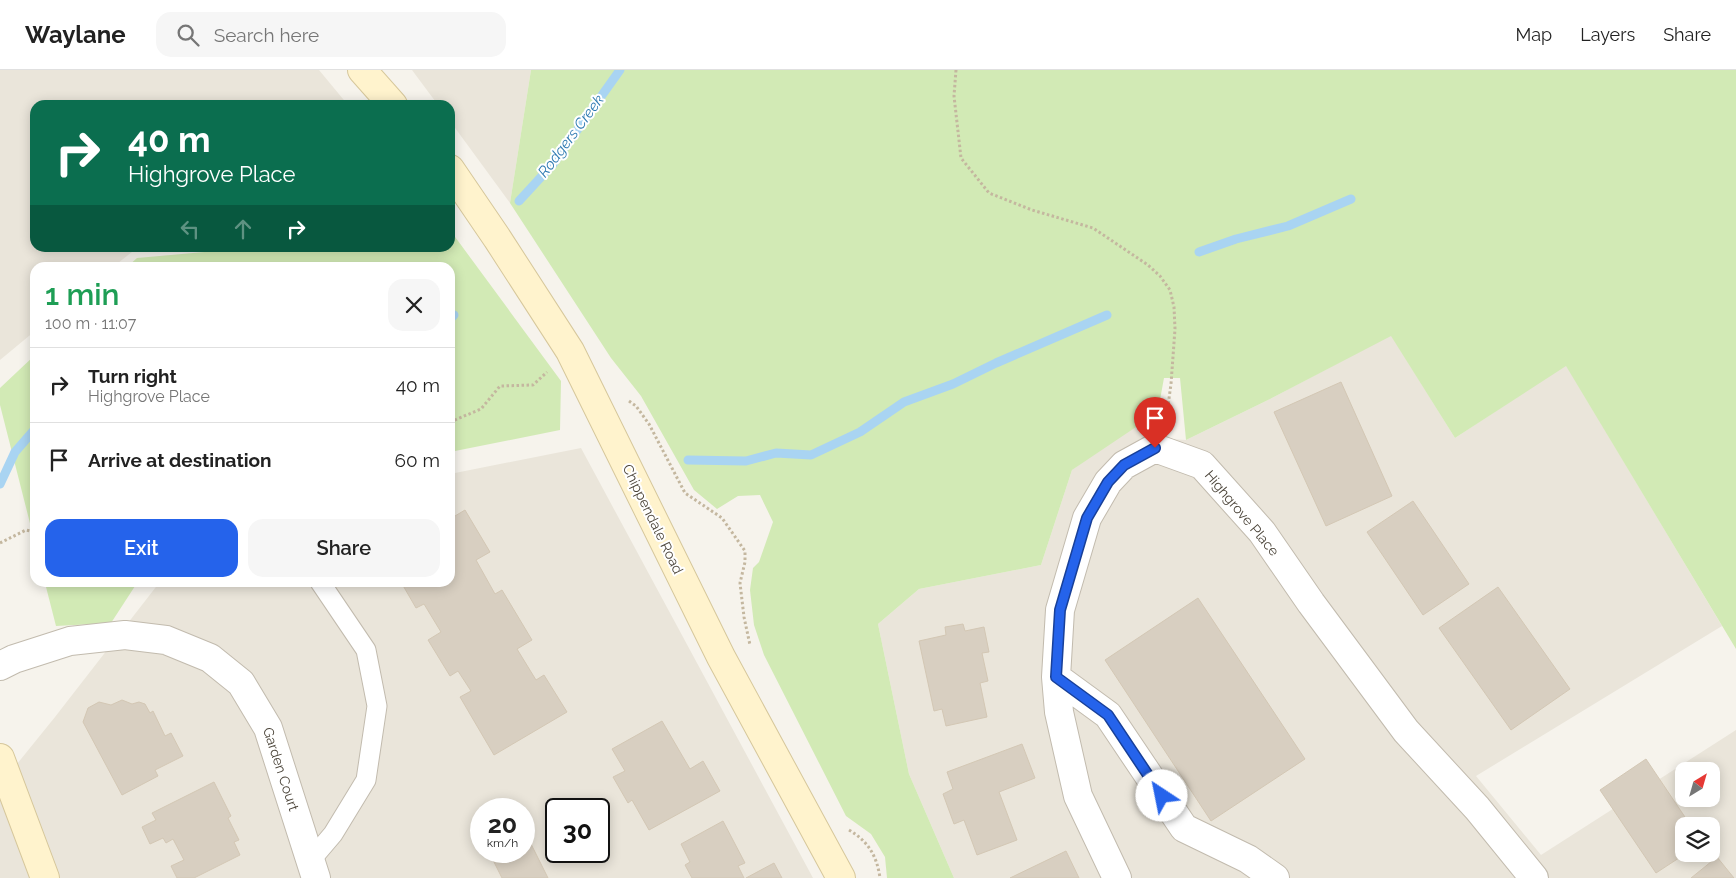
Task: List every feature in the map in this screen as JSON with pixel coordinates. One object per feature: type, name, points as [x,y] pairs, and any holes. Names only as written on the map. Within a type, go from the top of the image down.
[{"type":"street","points":[[362,70],[389,100]]},
{"type":"street","name":"Chippendale Road","points":[[455,176],[570,351],[721,658],[841,878]]},
{"type":"street","points":[[1117,878],[1078,796],[1059,712],[1056,677],[1060,610],[1087,518],[1108,482],[1124,465],[1155,448]]},
{"type":"street","name":"Highgrove Place","points":[[1155,448],[1202,465],[1262,532],[1310,603],[1406,731],[1477,808],[1534,878]]},
{"type":"street","name":"Garden Court","points":[[0,666],[14,659],[70,641],[125,635],[166,640],[210,658],[241,683],[268,728],[313,870]]},
{"type":"street","points":[[1056,677],[1108,715],[1184,828],[1248,859],[1275,878]]},
{"type":"street","points":[[0,758],[45,878]]},
{"type":"lane","points":[[313,870],[366,780],[378,706],[366,650],[323,587]]},
{"type":"path","points":[[956,70],[954,96],[961,158],[989,193],[1032,210],[1093,228],[1148,265],[1160,276],[1170,290],[1174,307],[1171,384],[1165,431],[1155,448]]},
{"type":"path","points":[[455,420],[481,409],[500,386],[533,385],[570,351]]},
{"type":"path","points":[[0,543],[26,530],[30,531]]},
{"type":"shaded area","points":[[0,70],[319,70],[344,100],[30,100],[30,252],[132,252],[119,262],[30,262],[30,335],[0,360]]},
{"type":"shaded area","points":[[412,70],[531,70],[510,203],[455,128],[455,100],[434,100]]},
{"type":"shaded area","points":[[1391,335],[1455,438],[1566,365],[1722,626],[1476,776],[1541,855],[1675,769],[1675,808],[1720,808],[1720,762],[1686,762],[1736,730],[1736,878],[954,878],[909,774],[878,624],[919,589],[1041,565],[1072,470],[1131,426],[1136,427],[1153,438],[1186,440],[1266,401]]},
{"type":"shaded area","points":[[581,448],[813,878],[0,878],[0,785],[156,587],[455,587],[455,473]]},
{"type":"green space","points":[[531,70],[1736,70],[1736,649],[1566,366],[1455,438],[1391,336],[1186,440],[1180,378],[1164,378],[1153,438],[1136,427],[1072,470],[1041,565],[919,589],[878,624],[909,774],[954,878],[887,878],[885,857],[871,834],[846,816],[764,655],[754,625],[750,590],[753,568],[759,562],[773,522],[760,495],[738,496],[717,509],[694,490],[641,396],[611,358],[510,203]]},
{"type":"green space","points":[[455,237],[561,381],[560,430],[455,451],[455,262],[133,262],[137,258],[204,252],[455,252]]},
{"type":"green space","points":[[30,360],[30,523],[0,405],[0,388]]},
{"type":"green space","points":[[46,587],[134,587],[111,623],[56,626]]},
{"type":"building","points":[[1341,382],[1392,496],[1326,526],[1274,412]]},
{"type":"building","points":[[1413,501],[1469,584],[1423,615],[1367,532]]},
{"type":"building","points":[[465,510],[490,552],[476,560],[495,594],[502,590],[532,640],[517,649],[536,680],[544,675],[567,712],[494,755],[460,697],[471,691],[458,671],[450,676],[428,640],[441,632],[424,604],[416,608],[404,587],[455,587],[455,516]]},
{"type":"building","points":[[1498,587],[1570,689],[1511,730],[1439,628]]},
{"type":"building","points":[[1198,598],[1305,759],[1211,821],[1105,660]]},
{"type":"building","points":[[963,624],[965,631],[984,627],[989,652],[982,653],[988,681],[980,683],[987,717],[946,726],[942,709],[934,711],[919,641],[946,635],[945,627]]},
{"type":"building","points":[[122,700],[132,704],[139,702],[145,704],[150,713],[153,711],[165,736],[171,733],[183,756],[155,770],[158,776],[122,795],[83,722],[88,708],[99,702],[111,705]]},
{"type":"building","points":[[662,721],[690,769],[703,761],[720,791],[649,830],[632,800],[628,803],[613,777],[625,771],[612,749]]},
{"type":"building","points":[[1022,744],[1035,778],[999,792],[1017,840],[977,855],[964,820],[954,824],[943,794],[953,789],[947,772]]},
{"type":"building","points":[[1646,759],[1675,802],[1675,808],[1679,808],[1685,817],[1675,817],[1675,861],[1656,873],[1600,790]]},
{"type":"building","points":[[214,782],[231,816],[228,818],[239,840],[234,842],[240,855],[194,878],[177,878],[171,866],[184,860],[173,839],[166,843],[163,838],[150,844],[142,827],[156,820],[152,813]]},
{"type":"building","points":[[723,821],[745,863],[738,866],[744,878],[692,878],[685,865],[690,862],[681,844]]},
{"type":"building","points":[[1066,851],[1079,878],[1010,878]]},
{"type":"building","points":[[535,852],[548,878],[502,878],[494,863],[535,863]]},
{"type":"building","points":[[1720,861],[1734,878],[1691,878],[1711,862]]},
{"type":"building","points":[[774,863],[782,878],[746,878]]},
{"type":"waterway","name":"Rodgers Creek","points":[[519,201],[553,164],[620,70]]},
{"type":"waterway","points":[[1199,252],[1236,239],[1288,226],[1351,199]]},
{"type":"waterway","points":[[688,460],[746,461],[776,453],[811,455],[860,432],[904,402],[953,384],[996,363],[1107,315]]},
{"type":"waterway","name":"Rodgers Creek","points":[[0,484],[15,452],[30,435]]},
{"type":"route","points":[[1155,448],[1124,465],[1108,482],[1087,518],[1060,610],[1056,677],[1108,715],[1162,796]]}]
